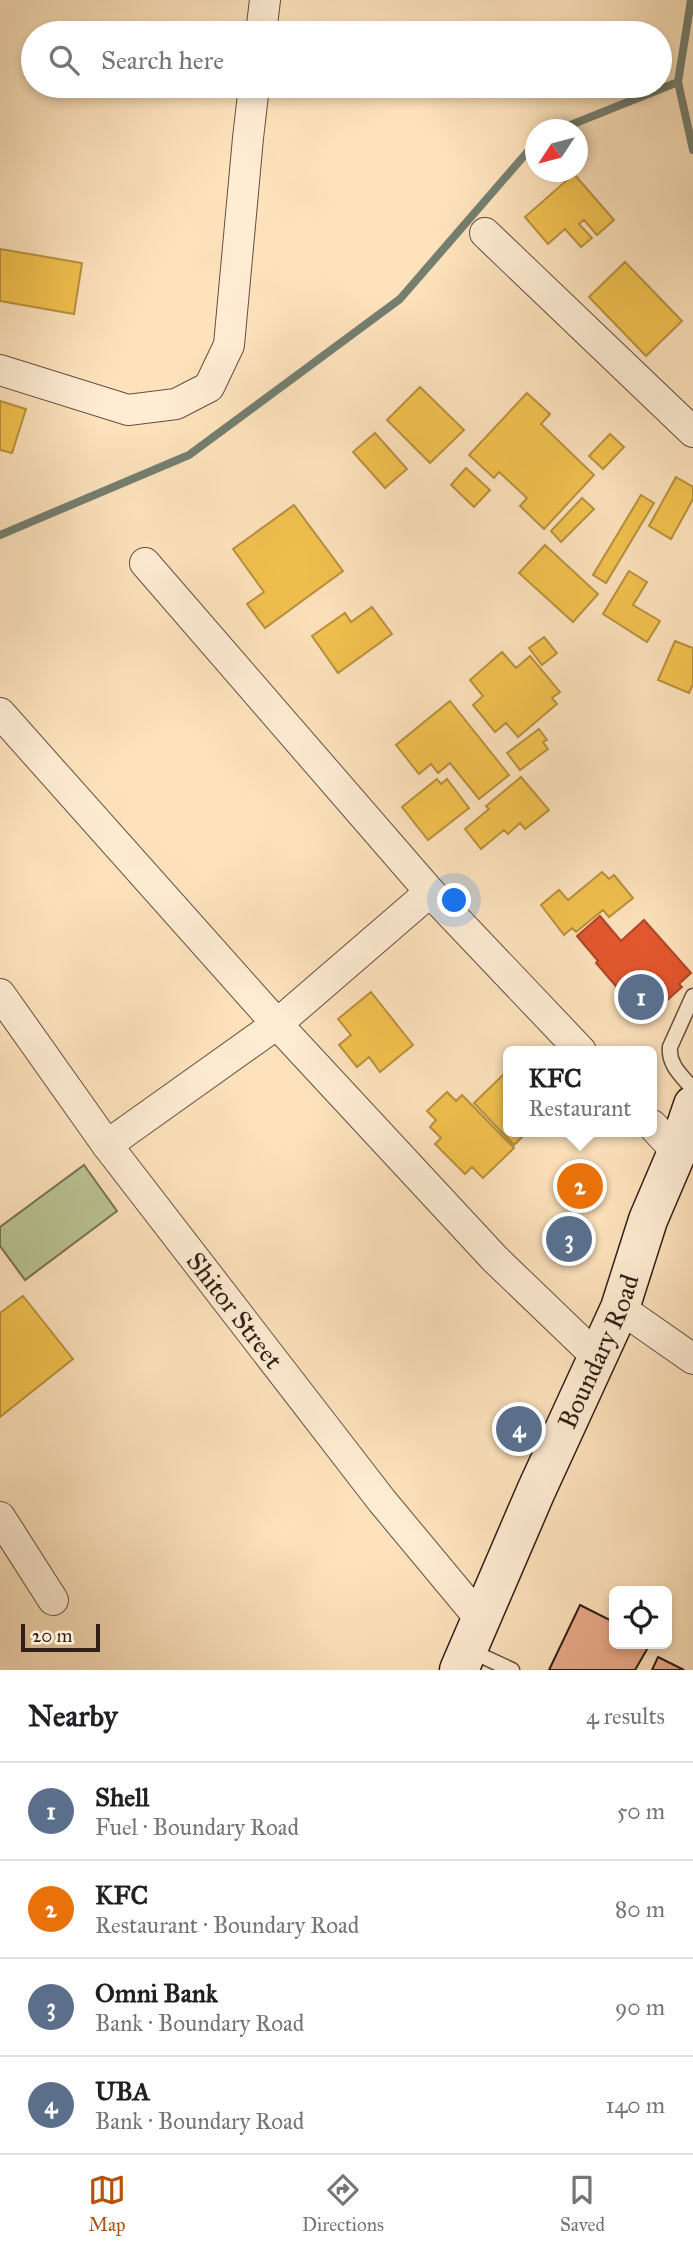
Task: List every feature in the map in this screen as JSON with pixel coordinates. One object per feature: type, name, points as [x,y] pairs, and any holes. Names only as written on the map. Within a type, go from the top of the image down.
[{"type":"main road","name":"Boundary Road","points":[[469,1646],[620,1308],[679,1135]]},
{"type":"street","points":[[262,21],[265,0]]},
{"type":"street","points":[[0,370],[128,410],[176,404],[209,387],[229,345],[253,98]]},
{"type":"street","points":[[485,233],[693,432]]},
{"type":"street","points":[[145,563],[430,892],[576,1046]]},
{"type":"street","points":[[0,713],[277,1024],[495,1259],[598,1358]]},
{"type":"street","points":[[107,1145],[277,1024],[430,892]]},
{"type":"street","name":"Shitor Street","points":[[0,993],[107,1145],[382,1501],[469,1646]]},
{"type":"street","points":[[620,1308],[693,1359]]},
{"type":"street","points":[[0,1517],[53,1600]]},
{"type":"lane","points":[[693,996],[670,1047],[669,1056],[693,1089]]},
{"type":"lane","points":[[469,1646],[512,1670]]},
{"type":"green space","points":[[84,1165],[117,1211],[25,1280],[0,1246],[0,1227]]},
{"type":"building: Homes","points":[[565,182],[581,182],[614,220],[597,235],[584,220],[579,224],[592,238],[581,247],[565,229],[548,244],[525,217]]},
{"type":"building: Homes","points":[[0,249],[82,263],[74,314],[0,301]]},
{"type":"building: Homes","points":[[625,262],[682,321],[646,356],[589,297]]},
{"type":"building: Homes","points":[[420,387],[464,430],[430,463],[387,420]]},
{"type":"building: Homes","points":[[527,393],[550,414],[541,424],[594,475],[544,529],[520,506],[527,498],[499,472],[494,478],[469,455]]},
{"type":"building: Homes","points":[[0,401],[26,409],[12,453],[0,450]]},
{"type":"building: Homes","points":[[375,433],[407,469],[385,488],[353,452]]},
{"type":"building: Homes","points":[[610,434],[624,447],[603,469],[589,456]]},
{"type":"building: Homes","points":[[466,468],[490,490],[474,507],[451,485]]},
{"type":"building: Homes","points":[[676,477],[693,487],[693,499],[671,539],[649,526]]},
{"type":"building: Homes","points":[[641,495],[654,503],[606,583],[593,575]]},
{"type":"building: Homes","points":[[582,498],[594,509],[561,542],[551,531]]},
{"type":"building: Homes","points":[[294,505],[343,571],[265,628],[247,604],[264,592],[233,549]]},
{"type":"building: Homes","points":[[545,545],[598,594],[573,622],[519,573]]},
{"type":"building: Homes","points":[[629,571],[647,582],[633,605],[660,621],[647,642],[603,614]]},
{"type":"building: Homes","points":[[372,607],[392,634],[338,673],[312,636],[345,613],[351,622]]},
{"type":"building: Homes","points":[[544,637],[557,653],[542,665],[529,648]]},
{"type":"building: Homes","points":[[675,641],[693,648],[693,684],[689,693],[658,680]]},
{"type":"building: Homes","points":[[502,652],[516,668],[530,656],[560,692],[552,698],[557,704],[518,737],[506,723],[495,732],[473,705],[483,696],[470,680]]},
{"type":"building: Homes","points":[[450,701],[509,775],[479,799],[450,763],[438,773],[431,764],[419,774],[396,745]]},
{"type":"building: Homes","points":[[539,729],[547,740],[543,742],[548,749],[520,770],[507,753]]},
{"type":"building: Homes","points":[[521,777],[549,810],[525,829],[520,823],[508,834],[504,830],[481,849],[465,829],[489,809],[486,806]]},
{"type":"building: Homes","points":[[437,779],[441,784],[447,779],[469,808],[428,840],[402,807]]},
{"type":"building: Homes","points":[[602,872],[609,879],[614,875],[633,898],[609,917],[603,910],[576,932],[572,928],[564,935],[541,905],[559,890],[568,900]]},
{"type":"building: Homes","points":[[371,992],[413,1045],[380,1072],[369,1057],[357,1067],[339,1045],[351,1035],[338,1019]]},
{"type":"building: Homes","points":[[503,1075],[503,1133],[474,1103]]},
{"type":"building: Homes","points":[[447,1092],[456,1101],[462,1095],[514,1148],[483,1178],[472,1167],[465,1174],[435,1144],[441,1138],[430,1127],[436,1120],[427,1111]]},
{"type":"building: Homes","points":[[506,1137],[522,1137],[514,1145]]},
{"type":"building: Homes","points":[[23,1296],[73,1359],[0,1417],[0,1313]]},
{"type":"building: Shops","points":[[600,916],[621,941],[644,920],[691,973],[679,984],[682,987],[645,1020],[596,963],[598,961],[577,936]]},
{"type":"building: Other","points":[[580,1605],[609,1620],[609,1649],[647,1649],[635,1670],[549,1670]]},
{"type":"building: Other","points":[[658,1657],[684,1670],[652,1670]]},
{"type":"waterway","points":[[691,0],[678,82],[693,150]]},
{"type":"waterway","points":[[672,84],[678,82]]},
{"type":"waterway","points":[[586,119],[638,98]]},
{"type":"waterway","points":[[0,535],[189,455],[400,299],[525,155]]},
{"type":"place","name":"Shell","points":[[641,997]]},
{"type":"place","name":"KFC","points":[[580,1186]]},
{"type":"place","name":"Omni Bank","points":[[569,1239]]},
{"type":"place","name":"UBA","points":[[519,1429]]}]
